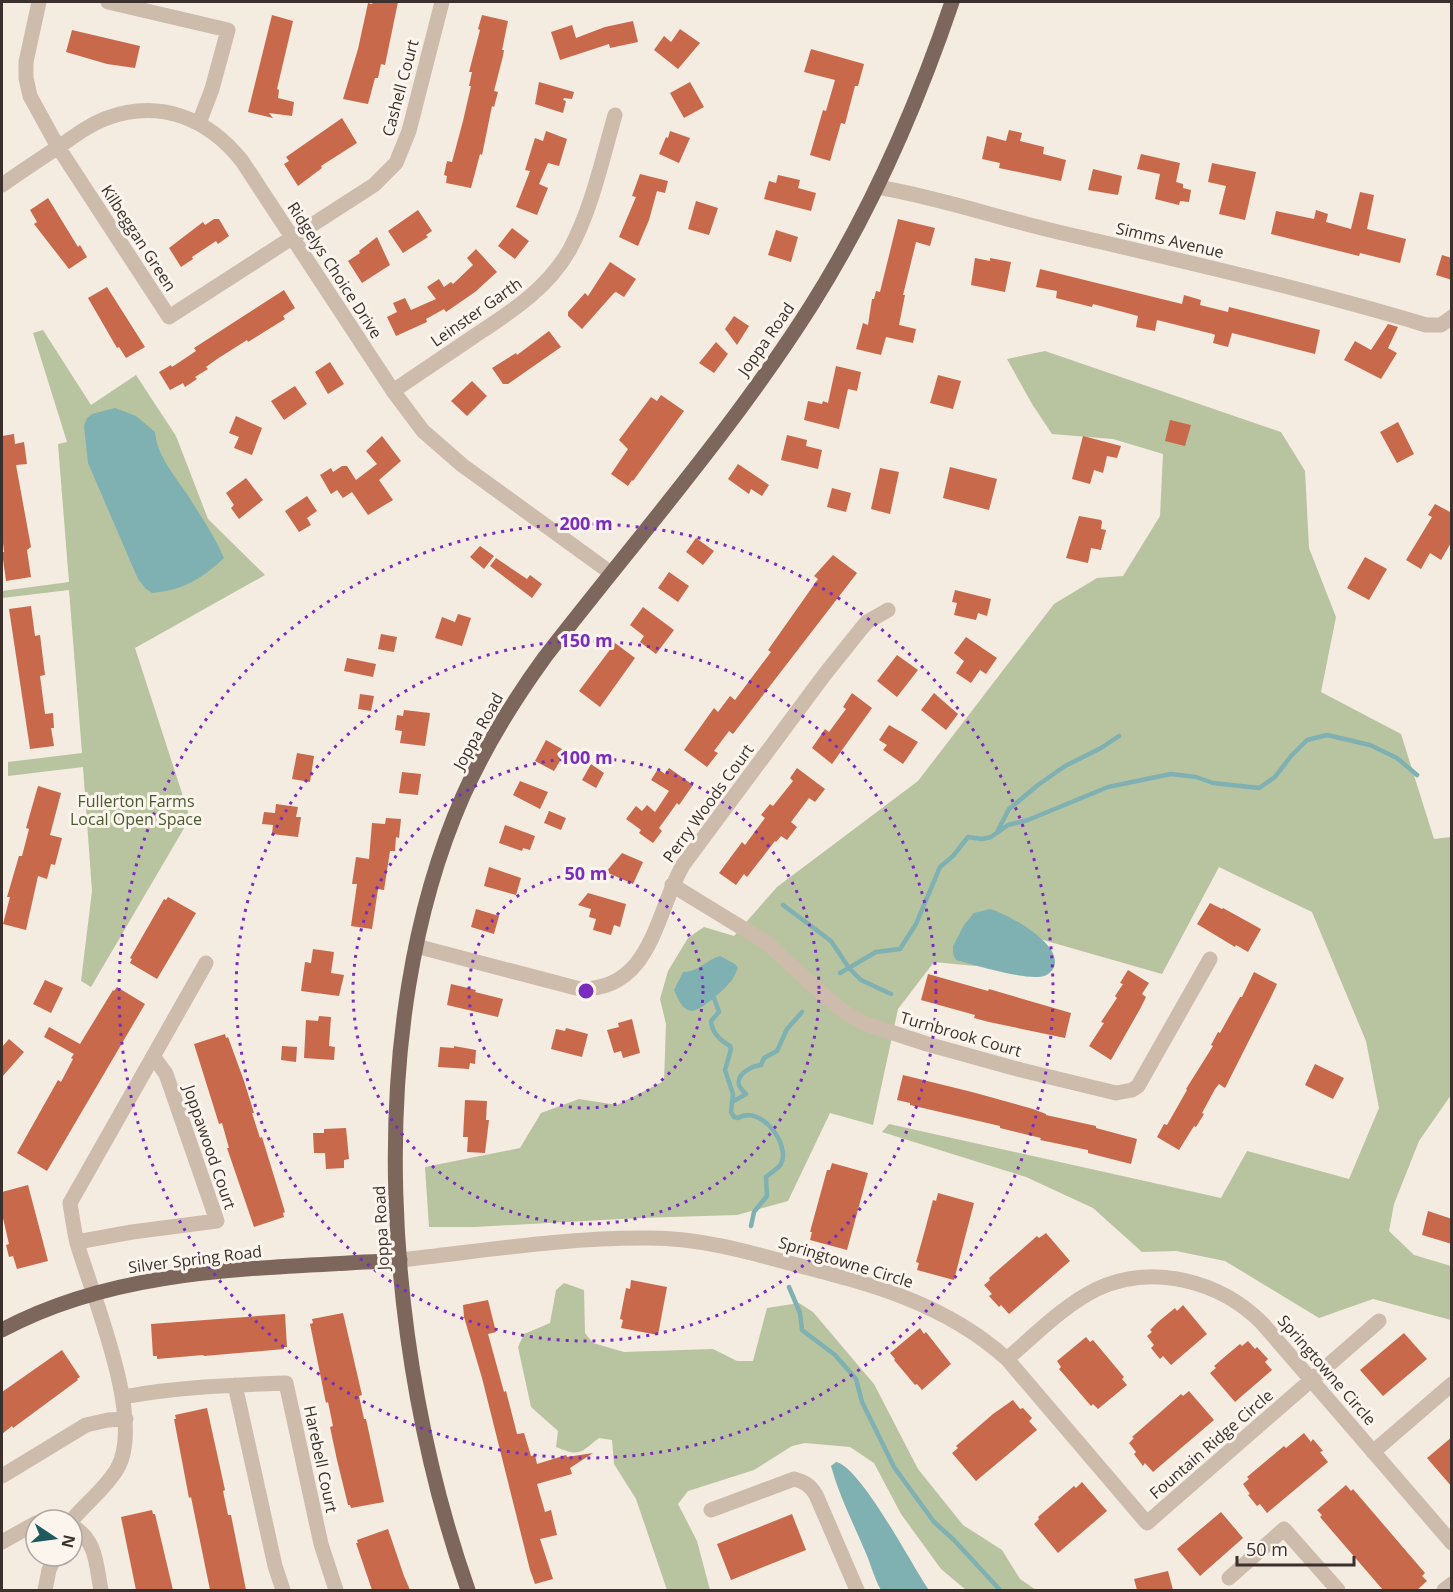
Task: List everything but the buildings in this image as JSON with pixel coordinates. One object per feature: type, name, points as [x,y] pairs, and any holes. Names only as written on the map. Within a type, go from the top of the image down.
[{"type":"main road","name":"Joppa Road","points":[[468,1590],[449,1533],[426,1442],[410,1350],[400,1260],[396,1163],[399,1072],[408,997],[416,946],[443,849],[463,797],[485,753],[532,674],[717,437],[787,341],[842,254],[877,187],[926,76],[952,2]]},
{"type":"main road","name":"Silver Spring Road","points":[[2,1330],[54,1306],[95,1292],[136,1283],[210,1273],[400,1260]]},
{"type":"street","points":[[39,2],[29,42],[26,78],[30,96],[58,147]]},
{"type":"street","points":[[108,2],[228,30],[212,89],[199,123]]},
{"type":"street","name":"Cashell Court","points":[[293,239],[374,185],[396,163],[409,131],[442,2]]},
{"type":"street","name":"Ridgelys Choice Drive","points":[[2,184],[106,118],[137,111],[161,112],[178,115],[212,131],[232,149],[393,391],[423,431],[440,448],[611,573]]},
{"type":"street","name":"Leinster Garth","points":[[393,391],[518,307],[555,271],[569,251],[582,223],[615,115]]},
{"type":"street","name":"Kilbeggan Green","points":[[58,147],[170,317],[293,239]]},
{"type":"street","name":"Simms Avenue","points":[[877,187],[914,193],[1026,224],[1258,279],[1426,325],[1441,325],[1452,317]]},
{"type":"street","name":"Perry Woods Court","points":[[416,946],[450,953],[567,986],[591,989],[605,986],[629,972],[643,957],[672,885],[683,865],[825,674],[867,622],[888,610]]},
{"type":"street","name":"Turnbrook Court","points":[[672,885],[766,943],[826,997],[846,1013],[866,1024],[990,1062],[1116,1093],[1132,1090],[1138,1086],[1210,959]]},
{"type":"street","points":[[83,1508],[118,1468],[126,1448],[126,1419],[123,1397],[95,1292],[77,1242],[70,1203],[206,963]]},
{"type":"street","name":"Joppawood Court","points":[[77,1242],[217,1221],[166,1074],[153,1056]]},
{"type":"street","name":"Springtowne Circle","points":[[400,1260],[606,1239],[651,1238],[710,1244],[844,1277],[901,1295],[947,1316],[982,1339],[1006,1359],[1068,1309],[1097,1290],[1129,1280],[1166,1277],[1186,1280],[1215,1290],[1250,1311],[1452,1543]]},
{"type":"street","name":"Fountain Ridge Circle","points":[[1006,1359],[1147,1523],[1379,1321]]},
{"type":"street","name":"Harebell Court","points":[[123,1397],[172,1390],[286,1383],[321,1544],[336,1590]]},
{"type":"street","points":[[1373,1452],[1452,1384]]},
{"type":"street","points":[[235,1385],[275,1566],[283,1590]]},
{"type":"street","points":[[2,1476],[86,1425],[126,1419]]},
{"type":"street","points":[[711,1510],[794,1479],[806,1483],[816,1496],[856,1590]]},
{"type":"street","points":[[1229,1578],[1284,1529],[1338,1590]]},
{"type":"street","points":[[2,1542],[24,1530]]},
{"type":"street","points":[[84,1536],[92,1545],[101,1590]]},
{"type":"street","points":[[45,1590],[50,1568]]},
{"type":"street","points":[[1444,1590],[1452,1584]]},
{"type":"green space","name":"Fullerton Farms Local Open Space","points":[[43,330],[91,405],[136,375],[176,436],[208,519],[265,575],[135,648],[190,818],[91,987],[81,981],[92,891],[83,767],[8,776],[8,762],[82,753],[69,590],[2,598],[2,591],[69,582],[58,444],[67,442],[33,333]]},
{"type":"green space","points":[[1045,351],[1281,432],[1305,471],[1309,548],[1336,617],[1321,692],[1401,734],[1434,839],[1451,837],[1451,1095],[1419,1141],[1394,1204],[1389,1231],[1414,1255],[1451,1266],[1451,1320],[1373,1299],[1319,1318],[1225,1261],[1176,1251],[1142,1252],[1093,1208],[1026,1177],[882,1132],[889,1124],[1221,1198],[1247,1151],[1349,1179],[1379,1108],[1366,1041],[1312,912],[1219,867],[1162,974],[1015,932],[1002,958],[975,966],[934,962],[898,1009],[873,1125],[830,1113],[788,1201],[737,1215],[429,1227],[425,1167],[520,1148],[541,1113],[579,1099],[617,1105],[664,1081],[666,1024],[660,999],[668,971],[688,938],[704,927],[734,936],[777,887],[918,781],[1054,604],[1097,578],[1123,576],[1160,516],[1163,454],[1113,439],[1052,434],[1007,359]]},
{"type":"green space","points":[[564,1283],[584,1290],[585,1333],[593,1343],[624,1352],[713,1349],[737,1361],[753,1361],[767,1308],[799,1303],[813,1312],[874,1384],[918,1469],[963,1525],[1002,1550],[1020,1579],[1036,1590],[966,1590],[941,1569],[901,1514],[874,1463],[850,1447],[805,1443],[792,1446],[754,1470],[688,1491],[678,1504],[697,1541],[710,1590],[667,1590],[636,1499],[614,1464],[612,1440],[599,1438],[575,1453],[556,1447],[558,1431],[531,1407],[518,1347],[524,1334],[550,1323],[556,1290]]},
{"type":"water","points":[[115,408],[136,416],[155,432],[163,457],[207,525],[224,558],[200,578],[183,586],[152,593],[138,579],[88,463],[84,426],[87,418],[92,414]]},
{"type":"water","points":[[990,909],[1021,923],[1042,940],[1055,958],[1054,967],[1050,973],[1036,977],[1025,976],[956,960],[953,946],[964,925],[974,913]]},
{"type":"water","points":[[720,956],[738,968],[733,979],[706,1004],[695,1010],[688,1010],[680,1003],[674,990],[683,972],[694,970]]},
{"type":"water","points":[[836,1462],[859,1481],[872,1498],[929,1590],[881,1590],[838,1488],[831,1466]]},
{"type":"waterway","points":[[840,973],[876,952],[900,949],[916,924],[940,867],[953,856],[968,837],[982,839],[991,837],[1008,825],[1028,820],[1108,787],[1171,774],[1196,777],[1213,783],[1259,788],[1275,777],[1307,740],[1327,735],[1370,745],[1397,758],[1417,775]]},
{"type":"waterway","points":[[998,830],[1009,809],[1038,785],[1065,766],[1119,736]]},
{"type":"waterway","points":[[783,905],[831,941],[849,968],[861,980],[891,994]]},
{"type":"waterway","points":[[714,998],[719,1012],[711,1021],[713,1029],[731,1049],[725,1070],[733,1094],[731,1112],[734,1117],[747,1115],[764,1121],[778,1137],[782,1147],[781,1164],[766,1177],[767,1196],[754,1212],[751,1226]]},
{"type":"waterway","points":[[732,1102],[746,1094],[739,1085],[740,1077],[750,1069],[761,1065],[764,1058],[777,1051],[787,1029],[802,1012]]},
{"type":"waterway","points":[[789,1287],[800,1313],[802,1330],[835,1355],[856,1379],[862,1402],[894,1467],[934,1522],[954,1540],[1000,1590]]}]
